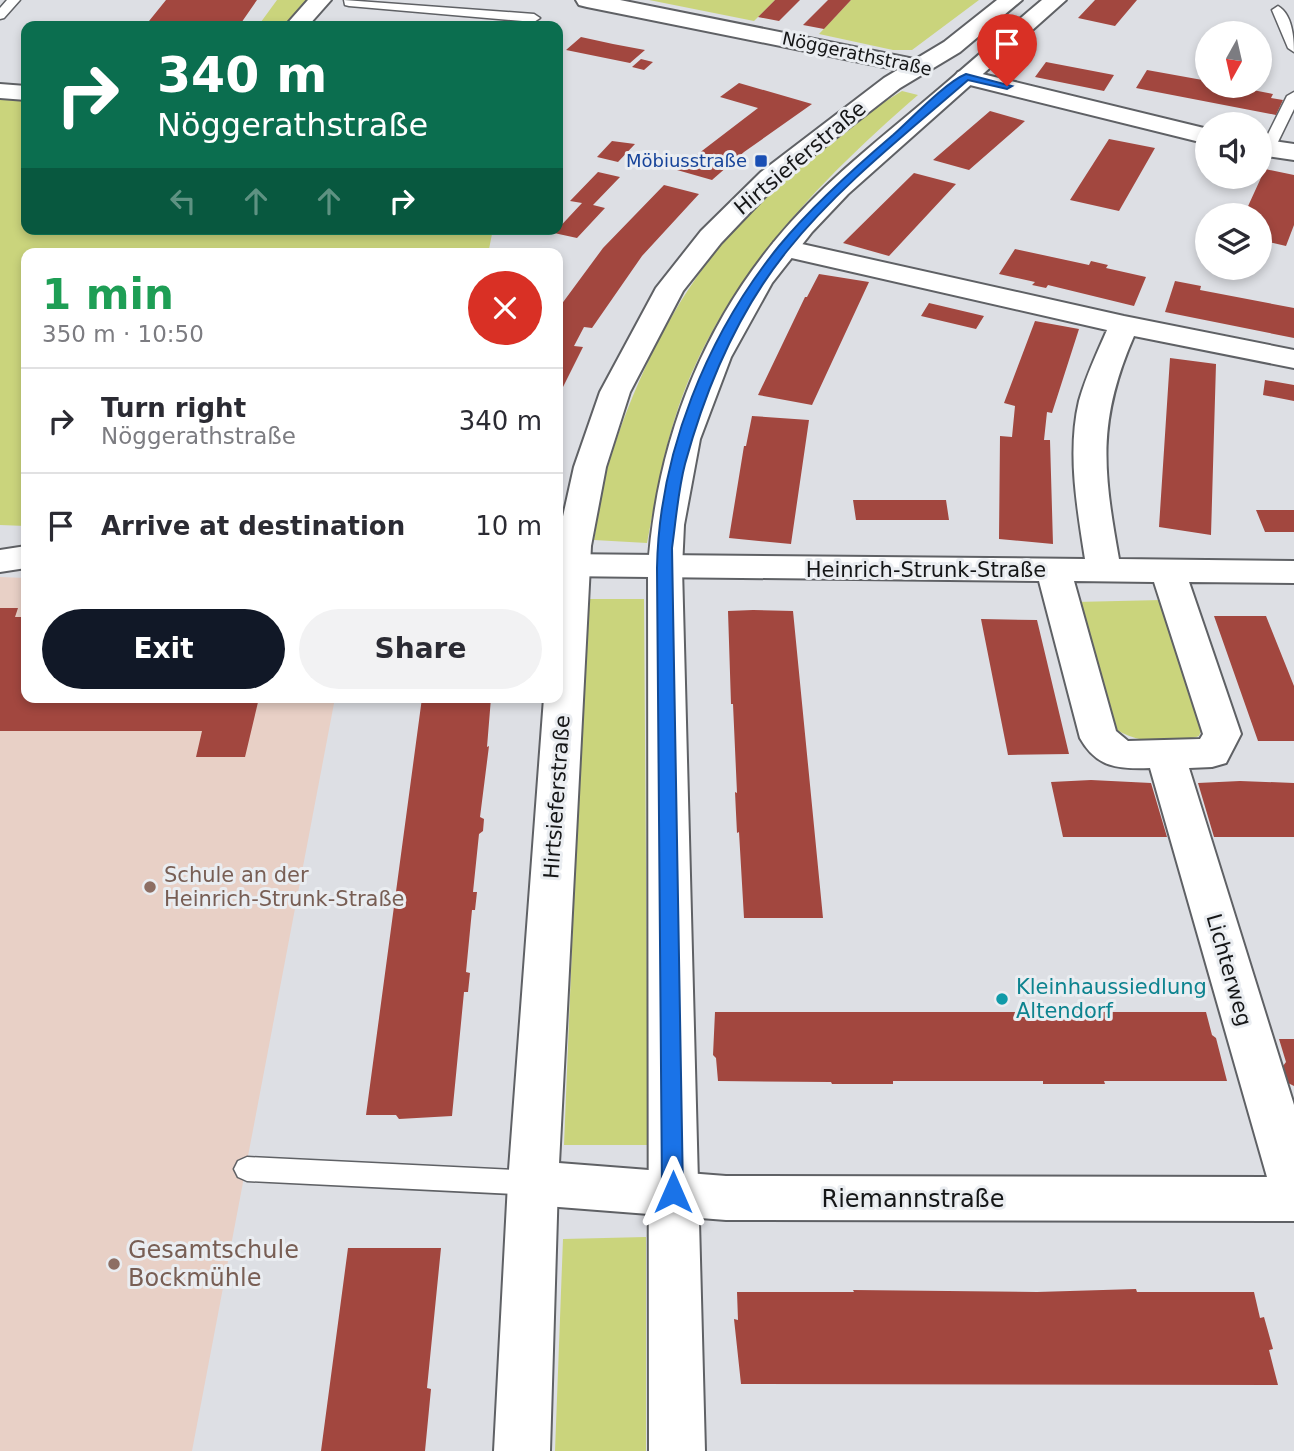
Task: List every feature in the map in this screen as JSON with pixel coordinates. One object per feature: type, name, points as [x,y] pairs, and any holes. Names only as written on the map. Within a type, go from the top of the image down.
[{"type":"main road","points":[[301,21],[320,0]]},
{"type":"main road","name":"Nöggerathstraße","points":[[587,0],[966,77],[1195,134]]},
{"type":"main road","name":"Hirtsieferstraße","points":[[563,621],[566,565],[590,467],[615,392],[670,288],[711,237],[771,177],[892,83],[953,47],[1011,0]]},
{"type":"main road","points":[[677,1451],[665,548],[677,467],[697,401],[718,351],[749,296],[784,248],[848,178],[1055,0]]},
{"type":"main road","points":[[0,91],[21,93]]},
{"type":"main road","points":[[1272,148],[1294,152]]},
{"type":"main road","points":[[784,248],[1124,326],[1294,359]]},
{"type":"main road","points":[[1104,571],[1091,487],[1091,425],[1103,372],[1124,326]]},
{"type":"main road","points":[[1,561],[21,558]]},
{"type":"main road","name":"Heinrich-Strunk-Straße","points":[[566,565],[1294,572]]},
{"type":"main road","points":[[1054,571],[1099,738],[1120,755],[1212,753],[1222,734],[1168,572]]},
{"type":"main road","name":"Hirtsieferstraße","points":[[522,1451],[533,1183],[559,703]]},
{"type":"main road","name":"Lichterweg","points":[[1166,756],[1294,1184]]},
{"type":"main road","name":"Riemannstraße","points":[[533,1183],[726,1198],[1294,1199]]},
{"type":"lane","points":[[0,15],[14,0]]},
{"type":"lane","points":[[490,13],[508,0]]},
{"type":"lane","points":[[349,2],[534,18]]},
{"type":"lane","points":[[1278,9],[1294,46]]},
{"type":"lane","points":[[1272,133],[1294,96]]},
{"type":"lane","points":[[247,1169],[533,1183]]},
{"type":"shaded area","points":[[0,577],[21,578],[21,703],[334,703],[192,1451],[0,1451]]},
{"type":"green space","points":[[277,0],[319,0],[300,21],[262,21]]},
{"type":"green space","points":[[649,0],[775,0],[754,21]]},
{"type":"green space","points":[[851,0],[979,0],[912,50],[893,50],[819,34]]},
{"type":"green space","points":[[0,91],[21,93],[21,235],[492,235],[489,248],[21,248],[21,526],[0,525]]},
{"type":"green space","points":[[902,91],[918,95],[807,201],[743,281],[716,325],[693,370],[675,418],[647,543],[594,540],[606,472],[628,410],[653,352],[682,300],[715,252],[754,207],[797,166],[847,127]]},
{"type":"green space","points":[[586,599],[644,599],[648,1145],[564,1145]]},
{"type":"green space","points":[[1162,600],[1202,728],[1199,736],[1154,742],[1131,737],[1111,726],[1075,602]]},
{"type":"green space","points":[[646,1237],[646,1451],[555,1451],[563,1239]]},
{"type":"building","points":[[166,0],[257,0],[242,21],[149,21]]},
{"type":"building","points":[[775,0],[800,0],[779,21],[758,17]]},
{"type":"building","points":[[828,0],[851,0],[824,29],[803,25]]},
{"type":"building","points":[[1095,0],[1137,0],[1115,26],[1078,18]]},
{"type":"building","points":[[581,37],[645,50],[630,63],[566,50]]},
{"type":"building","points":[[641,59],[653,62],[644,70],[632,67]]},
{"type":"building","points":[[1046,62],[1114,75],[1104,91],[1035,77]]},
{"type":"building","points":[[1147,70],[1195,79],[1195,98],[1283,100],[1276,115],[1272,112],[1136,88]]},
{"type":"building","points":[[739,83],[812,104],[744,152],[712,180],[677,170],[758,108],[720,97]]},
{"type":"building","points":[[990,111],[1025,121],[969,170],[933,160]]},
{"type":"building","points":[[1109,139],[1155,148],[1119,211],[1070,200]]},
{"type":"building","points":[[612,141],[635,144],[618,162],[597,157]]},
{"type":"building","points":[[1272,170],[1294,175],[1294,225],[1286,246],[1272,243],[1272,203],[1249,203],[1256,189],[1272,189]]},
{"type":"building","points":[[598,172],[620,177],[593,205],[605,208],[577,238],[563,235],[563,223],[582,203],[570,201]]},
{"type":"building","points":[[914,173],[956,184],[889,256],[843,243]]},
{"type":"building","points":[[664,185],[699,194],[642,256],[592,328],[584,327],[574,346],[583,347],[563,387],[563,302],[603,248]]},
{"type":"building","points":[[1015,249],[1089,265],[1091,261],[1108,265],[1106,268],[1146,277],[1134,306],[1048,285],[1046,288],[1032,285],[1035,282],[999,274]]},
{"type":"building","points":[[819,274],[869,282],[812,405],[758,395],[805,297]]},
{"type":"building","points":[[1175,281],[1201,286],[1200,290],[1294,308],[1294,338],[1165,312]]},
{"type":"building","points":[[929,303],[984,316],[976,329],[921,316]]},
{"type":"building","points":[[1035,321],[1079,329],[1052,413],[1047,412],[1044,440],[1050,440],[1053,544],[999,539],[1000,436],[1012,437],[1015,406],[1004,403]]},
{"type":"building","points":[[1170,358],[1216,364],[1211,535],[1159,527]]},
{"type":"building","points":[[1265,380],[1294,385],[1294,401],[1263,395]]},
{"type":"building","points":[[752,416],[809,420],[791,544],[729,538],[744,446]]},
{"type":"building","points":[[853,500],[946,500],[949,520],[856,520]]},
{"type":"building","points":[[1256,510],[1294,510],[1294,532],[1265,532]]},
{"type":"building","points":[[0,608],[18,608],[15,617],[21,617],[21,703],[258,703],[245,757],[196,757],[202,731],[0,731]]},
{"type":"building","points":[[728,611],[793,611],[823,918],[744,918],[739,832],[737,833]]},
{"type":"building","points":[[1214,616],[1266,616],[1294,686],[1294,741],[1258,741]]},
{"type":"building","points":[[981,619],[1037,620],[1069,754],[1008,755]]},
{"type":"building","points":[[421,703],[491,703],[487,747],[489,746],[480,817],[484,819],[483,831],[479,834],[473,892],[477,892],[475,910],[472,910],[466,972],[470,973],[468,992],[464,992],[452,1116],[399,1119],[396,1115],[366,1115]]},
{"type":"building","points":[[1091,780],[1151,783],[1167,837],[1063,837],[1051,782]]},
{"type":"building","points":[[1198,783],[1294,783],[1294,837],[1214,837]]},
{"type":"building","points":[[715,1012],[1206,1012],[1227,1081],[1043,1084],[1043,1081],[893,1081],[893,1084],[832,1084],[718,1081],[716,1058],[713,1055]]},
{"type":"building","points":[[1279,1039],[1294,1039],[1294,1086],[1288,1083],[1283,1066],[1286,1062]]},
{"type":"building","points":[[348,1248],[441,1248],[427,1388],[431,1389],[425,1451],[321,1451]]},
{"type":"building","points":[[1136,1289],[1137,1292],[1254,1292],[1260,1318],[1264,1317],[1273,1349],[1269,1350],[1278,1385],[741,1384],[734,1319],[738,1320],[737,1292],[1037,1292]]},
{"type":"place","name":"Möbiusstraße","points":[[761,161]]},
{"type":"place","name":"Schule an der Heinrich-Strunk-Straße","points":[[150,887]]},
{"type":"place","name":"Kleinhaussiedlung Altendorf","points":[[1002,999]]},
{"type":"place","name":"Gesamtschule Bockmühle","points":[[114,1264]]},
{"type":"route","points":[[673,1192],[665,548],[677,467],[697,401],[718,351],[749,296],[784,248],[848,178],[966,77],[1007,86]]}]
